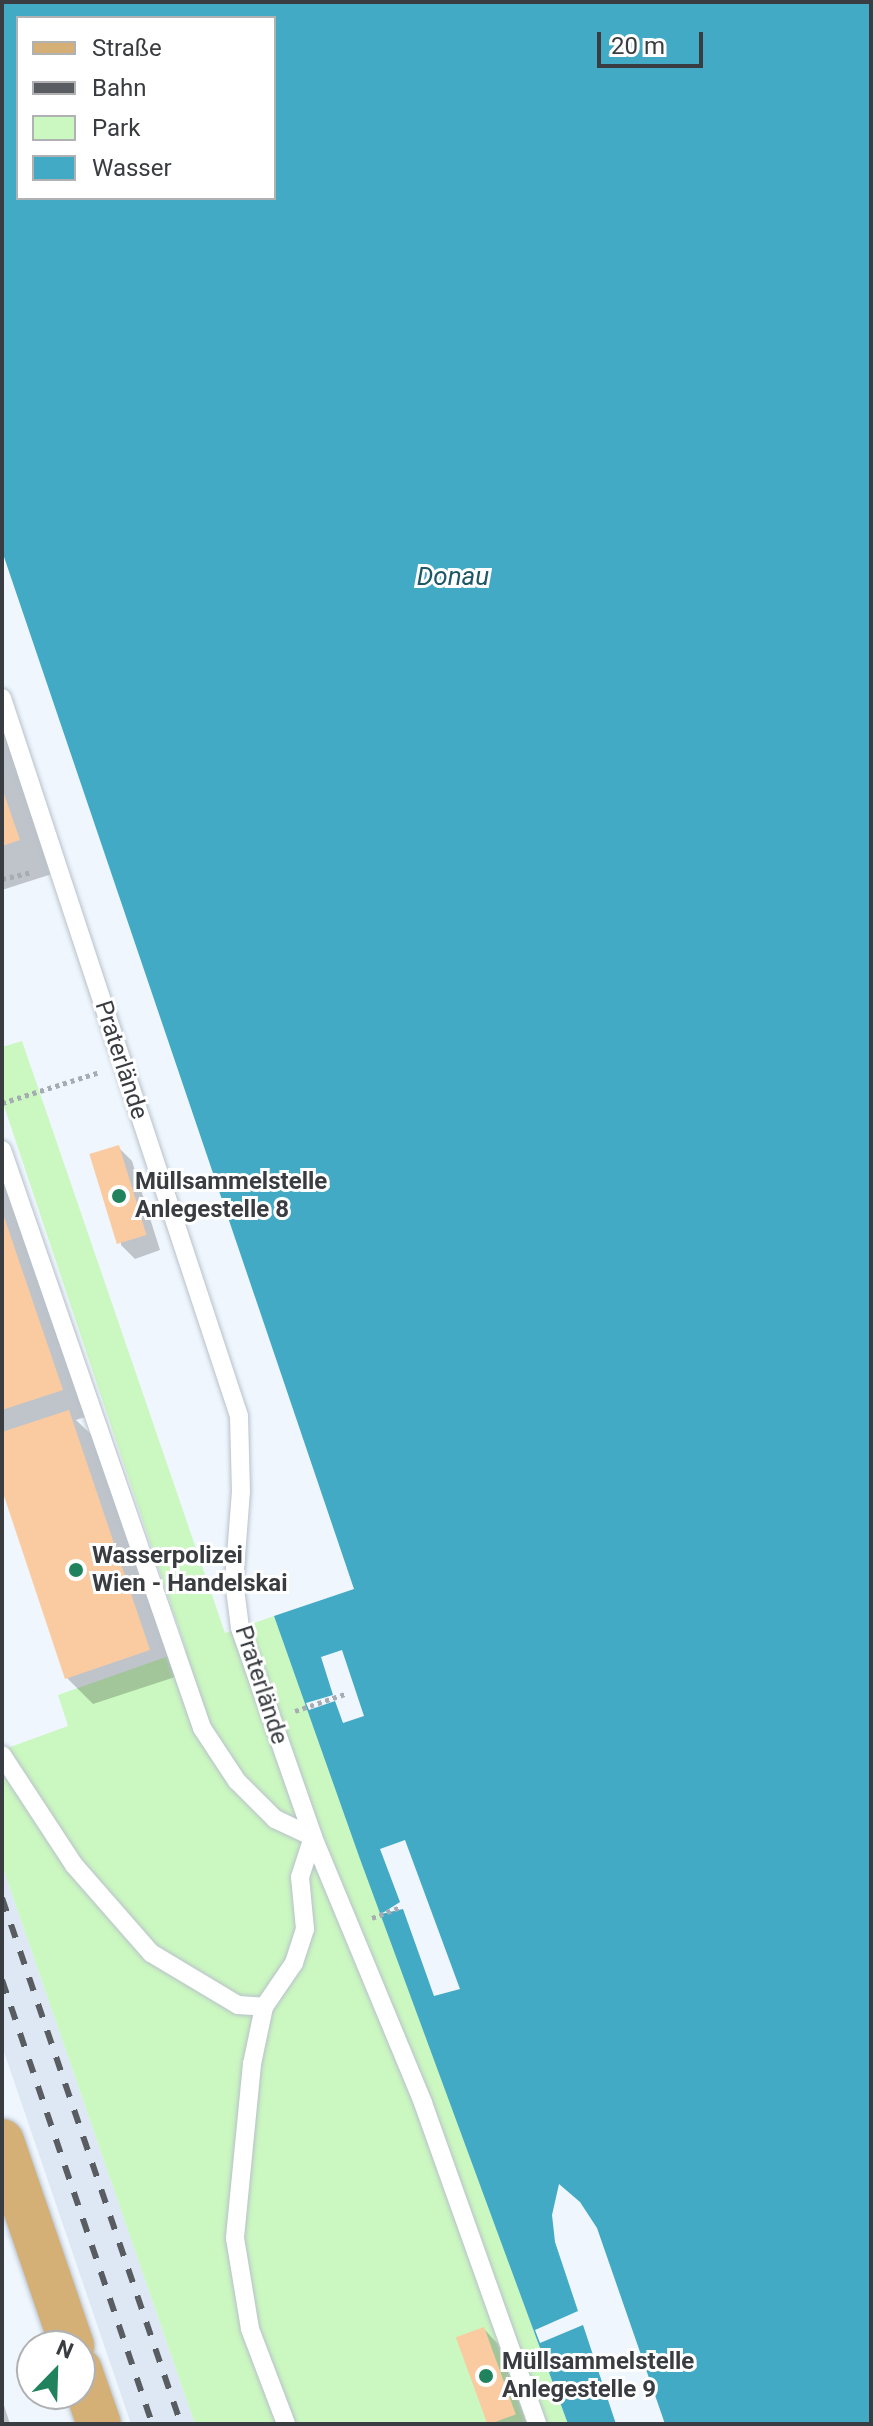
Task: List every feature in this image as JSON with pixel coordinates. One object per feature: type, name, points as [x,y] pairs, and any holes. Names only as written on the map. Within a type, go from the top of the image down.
[{"type":"main road","points":[[2,2141],[67,2330]]},
{"type":"lane","name":"Praterlände","points":[[2,698],[239,1416],[241,1491],[234,1581],[240,1628],[313,1837],[423,2103],[537,2424]]},
{"type":"lane","points":[[2,1150],[202,1728],[237,1781],[275,1819],[313,1837],[300,1877],[305,1929],[294,1963],[264,2007],[241,2148],[235,2238],[250,2329],[286,2424]]},
{"type":"lane","points":[[2,1755],[74,1865],[151,1953],[238,2005],[264,2007]]},
{"type":"path","points":[[2,1103],[123,1065]]},
{"type":"path","points":[[271,1718],[345,1694]]},
{"type":"shaded area","points":[[2,1865],[195,2424],[131,2424],[2,2046]]},
{"type":"green space","points":[[22,1041],[225,1633],[274,1616],[568,2424],[195,2424],[2,1865],[2,1750],[68,1726],[58,1695],[186,1650],[2,1100],[2,1047]]},
{"type":"water","name":"Donau","points":[[2,2],[871,2],[871,2424],[568,2424],[274,1616],[354,1589],[2,551]]},
{"type":"pier","points":[[342,1650],[364,1716],[343,1723],[335,1701],[309,1710],[306,1703],[333,1695],[321,1657]]},
{"type":"pier","points":[[405,1840],[460,1989],[434,1996],[403,1909],[381,1914],[400,1902],[380,1849]]},
{"type":"pier","points":[[559,2184],[580,2202],[597,2228],[665,2424],[616,2424],[583,2325],[540,2343],[535,2330],[578,2311],[555,2242],[552,2215]]},
{"type":"building","points":[[2,788],[20,840],[2,846]]},
{"type":"building","name":"Müllsammelstelle Anlegestelle 8","points":[[119,1145],[146,1235],[117,1244],[89,1154]]},
{"type":"building","points":[[2,1211],[63,1390],[2,1410]]},
{"type":"building","name":"Wasserpolizei Wien - Handelskai","points":[[69,1410],[150,1650],[65,1679],[2,1490],[2,1432]]},
{"type":"building","name":"Müllsammelstelle Anlegestelle 9","points":[[484,2327],[516,2414],[487,2424],[456,2337]]},
{"type":"railway","points":[[2,1898],[181,2424]]},
{"type":"railway","points":[[2,1980],[152,2424]]},
{"type":"place","name":"Müllsammelstelle Anlegestelle 8","points":[[119,1196]]},
{"type":"place","name":"Wasserpolizei Wien - Handelskai","points":[[76,1570]]},
{"type":"place","name":"Müllsammelstelle Anlegestelle 9","points":[[486,2376]]}]
